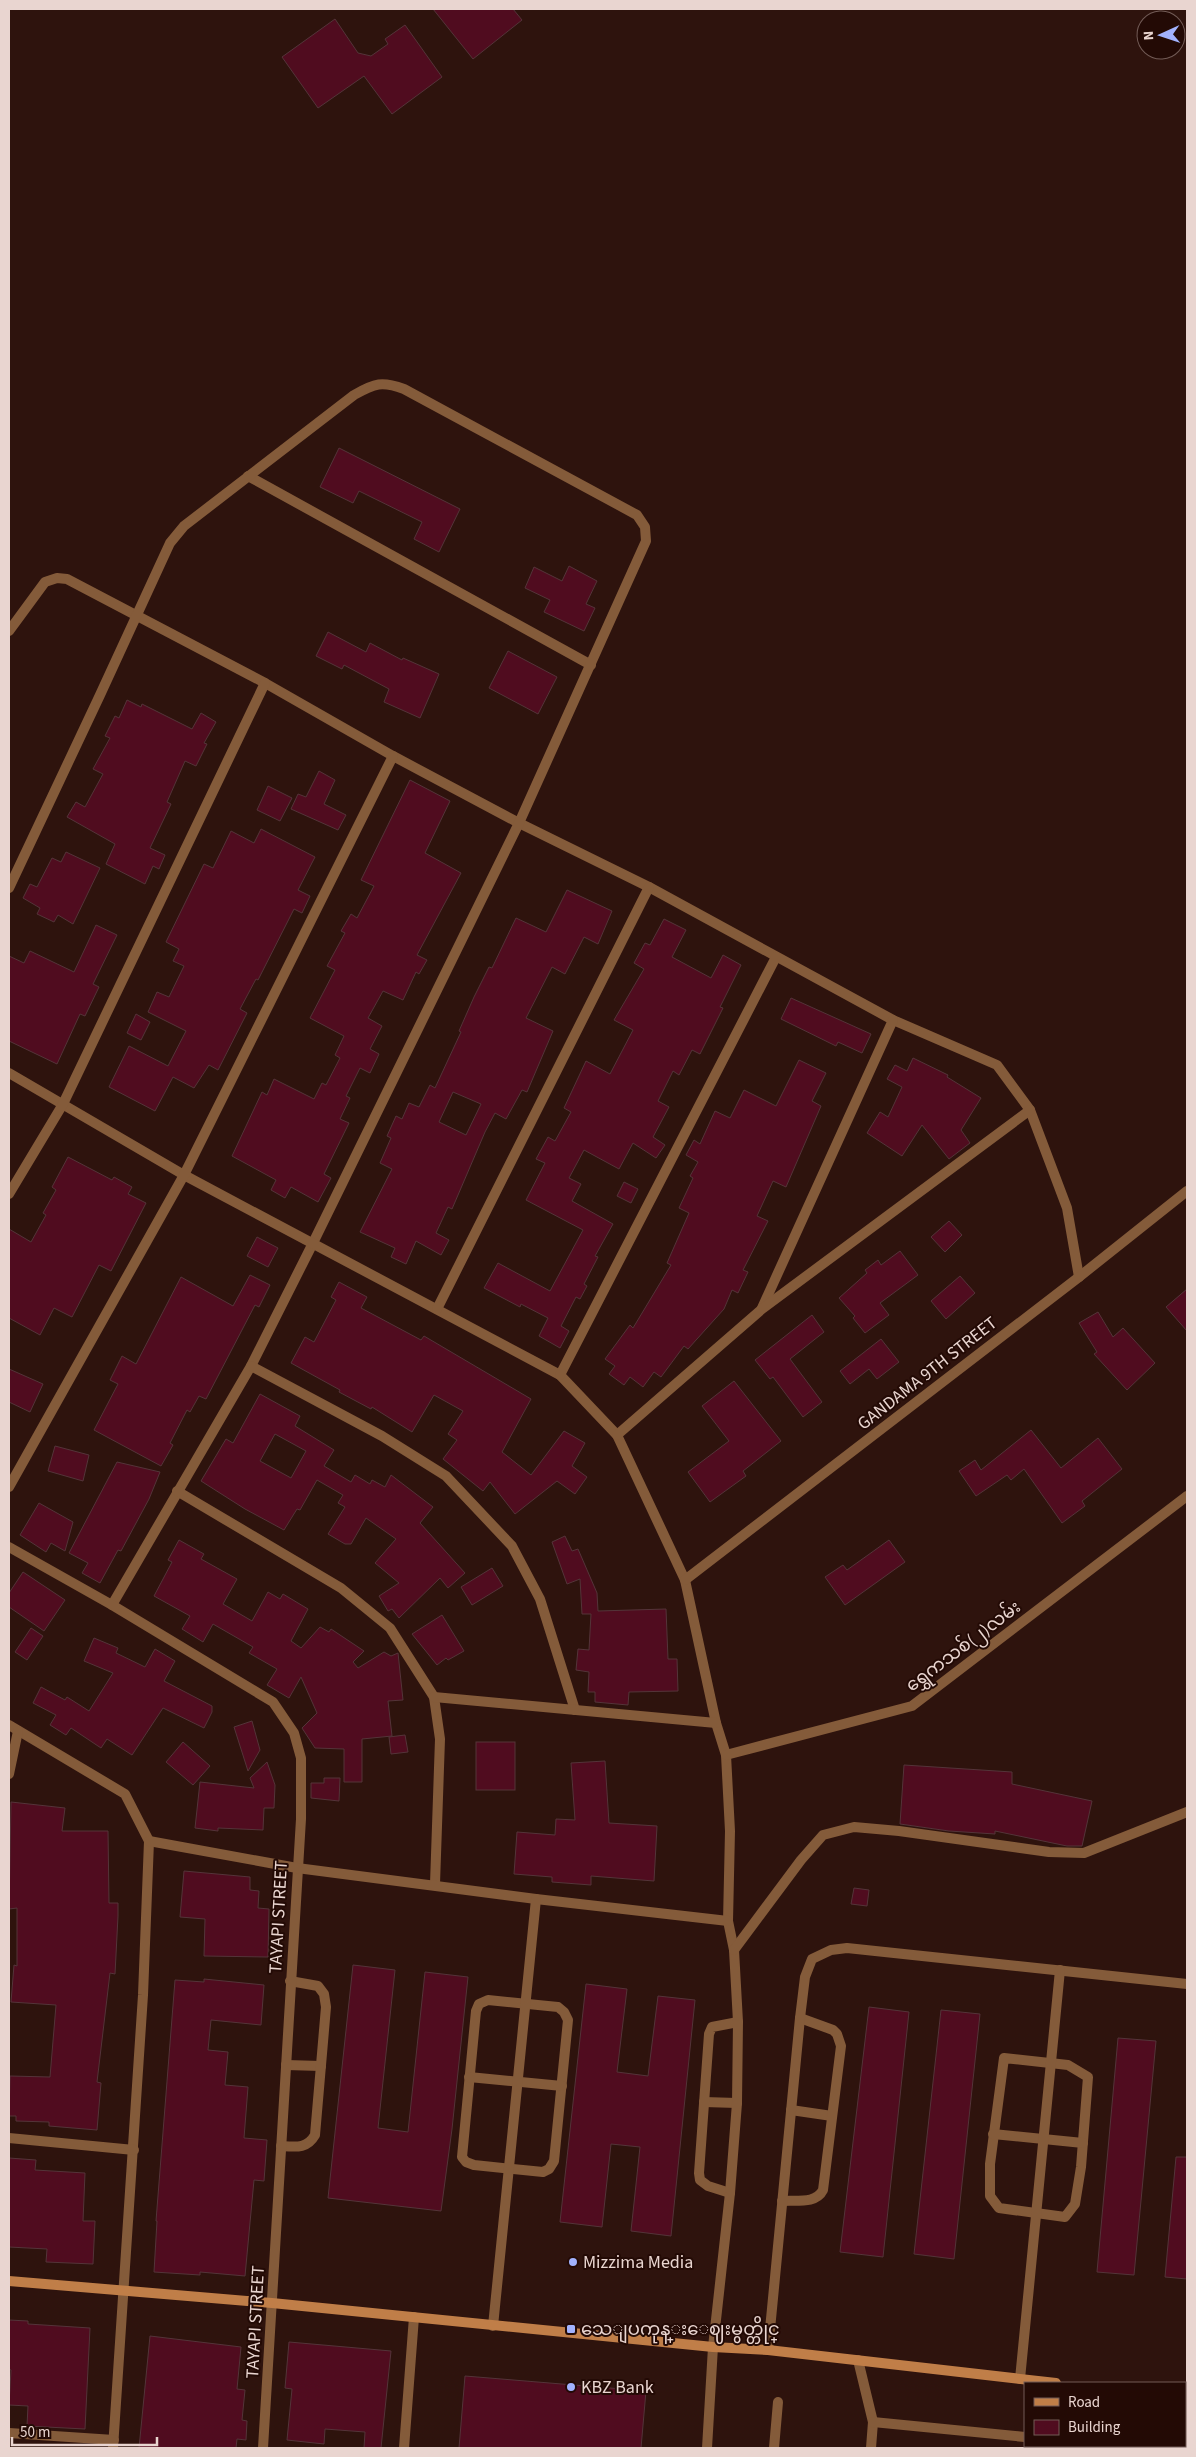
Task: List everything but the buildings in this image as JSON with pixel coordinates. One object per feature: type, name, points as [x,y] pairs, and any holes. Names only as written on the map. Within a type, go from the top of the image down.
[{"type":"street","points":[[9,888],[170,543],[184,526],[354,395],[369,386],[386,382],[404,389],[637,515],[645,527],[646,541],[518,823],[312,1245],[251,1366],[112,1605]]},
{"type":"street","points":[[248,476],[591,665]]},
{"type":"street","points":[[9,631],[45,582],[57,578],[67,579],[265,683],[393,756],[518,823],[649,887],[893,1020],[997,1065],[1030,1110],[1067,1208],[1079,1277]]},
{"type":"street","points":[[9,1194],[63,1104],[265,683]]},
{"type":"street","points":[[9,1487],[184,1176],[393,756]]},
{"type":"street","points":[[437,1309],[649,887]]},
{"type":"street","points":[[560,1375],[776,956]]},
{"type":"street","points":[[762,1309],[893,1020]]},
{"type":"street","points":[[9,1073],[184,1176],[560,1375],[616,1434],[685,1580],[716,1723],[726,1755],[730,1831],[728,1920],[734,1950],[738,2022],[737,2103],[730,2193],[713,2347],[707,2448]]},
{"type":"street","points":[[616,1434],[762,1309],[1030,1110]]},
{"type":"street","name":"GANDAMA 9TH STREET","points":[[685,1580],[1079,1277],[1187,1191]]},
{"type":"street","points":[[251,1366],[382,1436],[446,1476],[512,1546],[540,1599],[575,1710]]},
{"type":"street","points":[[177,1491],[341,1588],[390,1628],[434,1698],[440,1739],[435,1884]]},
{"type":"street","name":"ရွှေကသစ်(၂)လမ်း","points":[[726,1755],[912,1706],[1187,1496]]},
{"type":"street","name":"TAYAPI STREET","points":[[9,1547],[112,1605],[274,1702],[294,1733],[301,1758],[301,1819],[263,2448]]},
{"type":"street","points":[[434,1698],[716,1723]]},
{"type":"street","points":[[9,1774],[13,1728],[125,1794],[149,1841],[143,1995],[114,2444],[9,2433]]},
{"type":"street","points":[[734,1950],[801,1860],[823,1835],[854,1826],[1050,1852],[1084,1852],[1187,1812]]},
{"type":"street","points":[[149,1841],[297,1868],[435,1884],[536,1899],[728,1920]]},
{"type":"street","points":[[493,2326],[536,1899]]},
{"type":"street","points":[[768,2350],[800,2018],[805,1977],[812,1959],[831,1950],[847,1948],[1187,1984]]},
{"type":"street","points":[[1020,2379],[1060,1970]]},
{"type":"street","points":[[281,2146],[303,2147],[311,2143],[316,2135],[326,2007],[324,1994],[318,1986],[290,1981]]},
{"type":"street","points":[[488,2000],[526,2002],[558,2007],[568,2020],[554,2161],[549,2169],[543,2172],[509,2170],[466,2162],[462,2157],[469,2077],[476,2011],[479,2004],[488,2000]]},
{"type":"street","points":[[782,2201],[813,2200],[820,2196],[823,2190],[840,2046],[833,2030],[800,2018]]},
{"type":"street","points":[[730,2193],[708,2186],[700,2180],[699,2173],[709,2034],[712,2027],[738,2022]]},
{"type":"street","points":[[1004,2058],[1068,2065],[1088,2077],[1083,2143],[1075,2204],[1065,2217],[1036,2215],[999,2208],[990,2196],[990,2164],[994,2134],[1004,2058]]},
{"type":"street","points":[[286,2065],[321,2066]]},
{"type":"street","points":[[469,2077],[562,2086]]},
{"type":"street","points":[[704,2102],[737,2103]]},
{"type":"street","points":[[791,2110],[832,2116]]},
{"type":"street","points":[[994,2134],[1043,2141],[1083,2143]]},
{"type":"street","points":[[9,2138],[134,2150]]},
{"type":"street","points":[[9,2281],[272,2303],[713,2347],[768,2350],[1047,2382]]},
{"type":"street","points":[[404,2448],[414,2317]]},
{"type":"street","points":[[858,2360],[873,2422],[871,2448]]},
{"type":"street","points":[[774,2448],[778,2402]]},
{"type":"street","points":[[873,2422],[1024,2437]]},
{"type":"place","name":"Mizzima Media","points":[[573,2262]]},
{"type":"place","name":"သေျပကုန္းေဈးမွတ္တိုင္","points":[[571,2329]]},
{"type":"place","name":"KBZ Bank","points":[[571,2387]]}]
